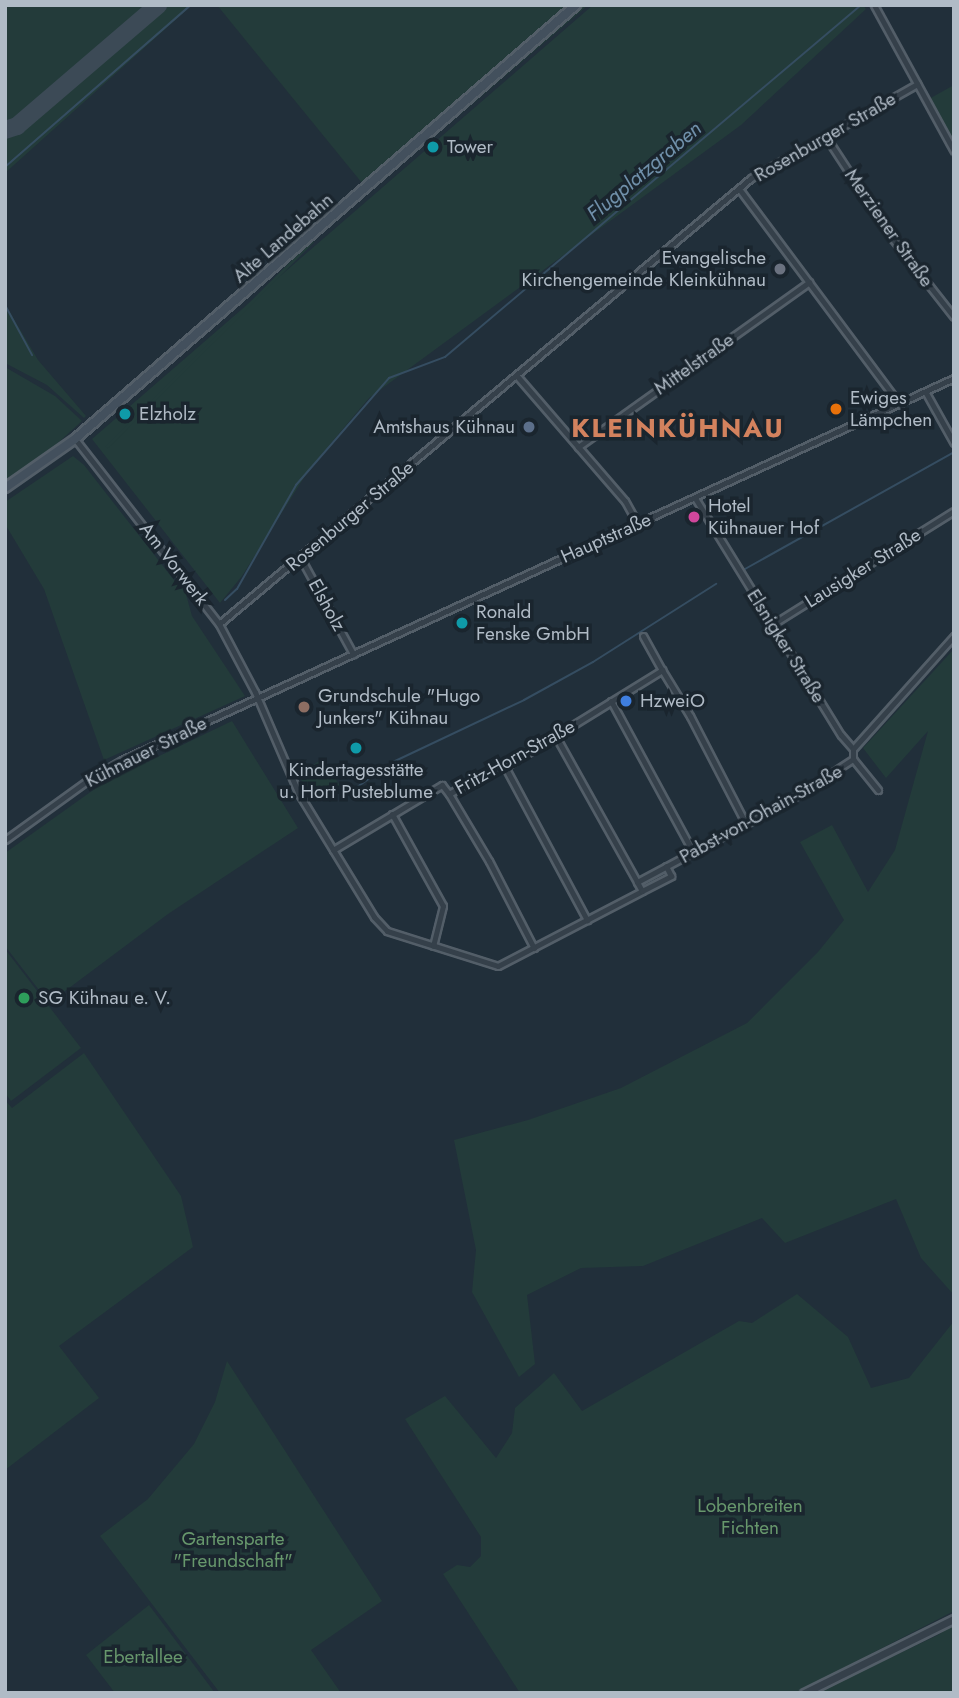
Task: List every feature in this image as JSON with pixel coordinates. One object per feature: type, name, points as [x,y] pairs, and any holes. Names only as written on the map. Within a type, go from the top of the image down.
[{"type":"main road","name":"Alte Landebahn","points":[[5,488],[75,439],[576,5]]},
{"type":"street","points":[[874,5],[954,151]]},
{"type":"street","points":[[879,12],[886,5]]},
{"type":"street","name":"Rosenburger Straße","points":[[219,624],[740,190],[751,178],[917,84]]},
{"type":"street","name":"Merziener Straße","points":[[826,137],[892,238],[954,317]]},
{"type":"street","points":[[740,190],[900,405]]},
{"type":"street","name":"Mittelstraße","points":[[578,447],[809,282]]},
{"type":"street","points":[[517,376],[625,501],[638,524]]},
{"type":"street","name":"Hauptstraße","points":[[258,698],[900,405],[954,377]]},
{"type":"street","points":[[926,393],[954,443]]},
{"type":"street","name":"Am Vorwerk","points":[[75,439],[219,624],[258,698]]},
{"type":"street","name":"Elsnigker Straße","points":[[695,498],[841,735],[853,749]]},
{"type":"street","name":"Lausigker Straße","points":[[772,624],[954,511]]},
{"type":"street","name":"Elsholz","points":[[300,557],[354,654]]},
{"type":"street","points":[[643,636],[690,716],[746,824]]},
{"type":"street","points":[[878,790],[853,759],[853,749],[954,636]]},
{"type":"street","name":"Fritz-Horn-Straße","points":[[333,850],[442,785],[449,794],[496,766],[505,767],[662,670]]},
{"type":"street","name":"Kühnauer Straße","points":[[5,840],[97,774],[258,698]]},
{"type":"street","name":"Pabst-von-Ohain-Straße","points":[[258,698],[292,779],[333,850],[381,926],[387,931],[494,967],[671,876],[666,866]]},
{"type":"street","points":[[611,701],[693,852]]},
{"type":"street","points":[[555,735],[642,891]]},
{"type":"street","name":"Pabst-von-Ohain-Straße","points":[[637,882],[787,802],[853,759]]},
{"type":"street","points":[[505,767],[587,920]]},
{"type":"street","points":[[449,794],[489,860],[534,948]]},
{"type":"street","points":[[392,814],[443,906],[433,946]]},
{"type":"street","points":[[804,1693],[954,1619]]},
{"type":"green space","points":[[5,5],[192,5],[5,173]]},
{"type":"green space","points":[[217,5],[568,5],[362,183]]},
{"type":"green space","points":[[582,5],[588,5],[314,238]]},
{"type":"green space","points":[[593,5],[863,5],[866,9],[741,125],[369,398],[310,468],[242,576],[220,603],[92,439]]},
{"type":"green space","points":[[954,85],[954,148],[927,100]]},
{"type":"green space","points":[[312,240],[314,242],[108,449],[106,446]]},
{"type":"green space","points":[[5,304],[38,360],[86,416],[84,418],[47,385],[5,363]]},
{"type":"green space","points":[[5,367],[55,396],[82,421],[38,461],[5,480]]},
{"type":"green space","points":[[73,456],[84,465],[181,589],[184,587],[192,616],[245,696],[104,760],[44,589],[5,524],[5,502]]},
{"type":"green space","points":[[954,649],[954,1295],[921,1258],[896,1199],[785,1243],[762,1218],[643,1266],[581,1268],[527,1295],[535,1364],[519,1377],[472,1292],[476,1250],[454,1140],[528,1120],[621,1088],[747,1023],[818,952],[844,920],[800,842],[832,825],[868,892],[895,850],[928,731],[886,778],[863,748]]},
{"type":"green space","points":[[232,721],[298,828],[168,914],[49,1003],[5,946],[5,853],[103,783]]},
{"type":"green space","points":[[322,759],[340,786],[316,802],[298,775]]},
{"type":"green space","name":"SG Kühnau e. V.","points":[[5,949],[81,1048],[11,1101],[5,1093]]},
{"type":"green space","points":[[84,1053],[181,1196],[193,1247],[59,1346],[99,1398],[5,1470],[5,1100],[12,1108]]},
{"type":"green space","name":"Lobenbreiten Fichten","points":[[797,1294],[848,1337],[871,1388],[909,1378],[954,1321],[954,1611],[795,1693],[520,1693],[443,1574],[457,1565],[470,1567],[481,1556],[481,1537],[405,1419],[445,1396],[496,1458],[512,1433],[515,1408],[554,1373],[582,1411],[739,1321],[752,1323]]},
{"type":"green space","name":"Gartensparte \"Freundschaft\"","points":[[227,1361],[382,1601],[311,1650],[341,1693],[220,1693],[100,1536],[148,1499],[194,1444],[215,1402]]},
{"type":"green space","name":"Ebertallee","points":[[149,1605],[215,1693],[115,1693],[86,1655]]},
{"type":"green space","points":[[954,1624],[954,1693],[816,1693],[938,1635]]},
{"type":"waterway","points":[[5,167],[191,5]]},
{"type":"waterway","name":"Flugplatzgraben","points":[[225,600],[237,589],[296,485],[389,378],[445,357],[861,5]]},
{"type":"waterway","points":[[5,305],[32,355]]},
{"type":"waterway","points":[[745,569],[954,452]]},
{"type":"waterway","points":[[347,794],[393,762],[524,700],[593,662],[716,584]]},
{"type":"taxiway","points":[[5,130],[17,126],[158,5]]},
{"type":"place","name":"Tower","points":[[433,147]]},
{"type":"place","name":"Evangelische Kirchengemeinde Kleinkühnau","points":[[780,269]]},
{"type":"place","name":"Ewiges Lämpchen","points":[[836,409]]},
{"type":"place","name":"Elzholz","points":[[125,414]]},
{"type":"place","name":"Amtshaus Kühnau","points":[[529,427]]},
{"type":"place","name":"Hotel Kühnauer Hof","points":[[694,517]]},
{"type":"place","name":"Ronald Fenske GmbH","points":[[462,623]]},
{"type":"place","name":"HzweiO","points":[[626,701]]},
{"type":"place","name":"Grundschule \"Hugo Junkers\" Kühnau","points":[[304,707]]},
{"type":"place","name":"Kindertagesstätte u. Hort Pusteblume","points":[[356,748]]},
{"type":"place","name":"SG Kühnau e. V.","points":[[24,998]]},
{"type":"district","name":"KLEINKÜHNAU","points":[[678,429]]}]
